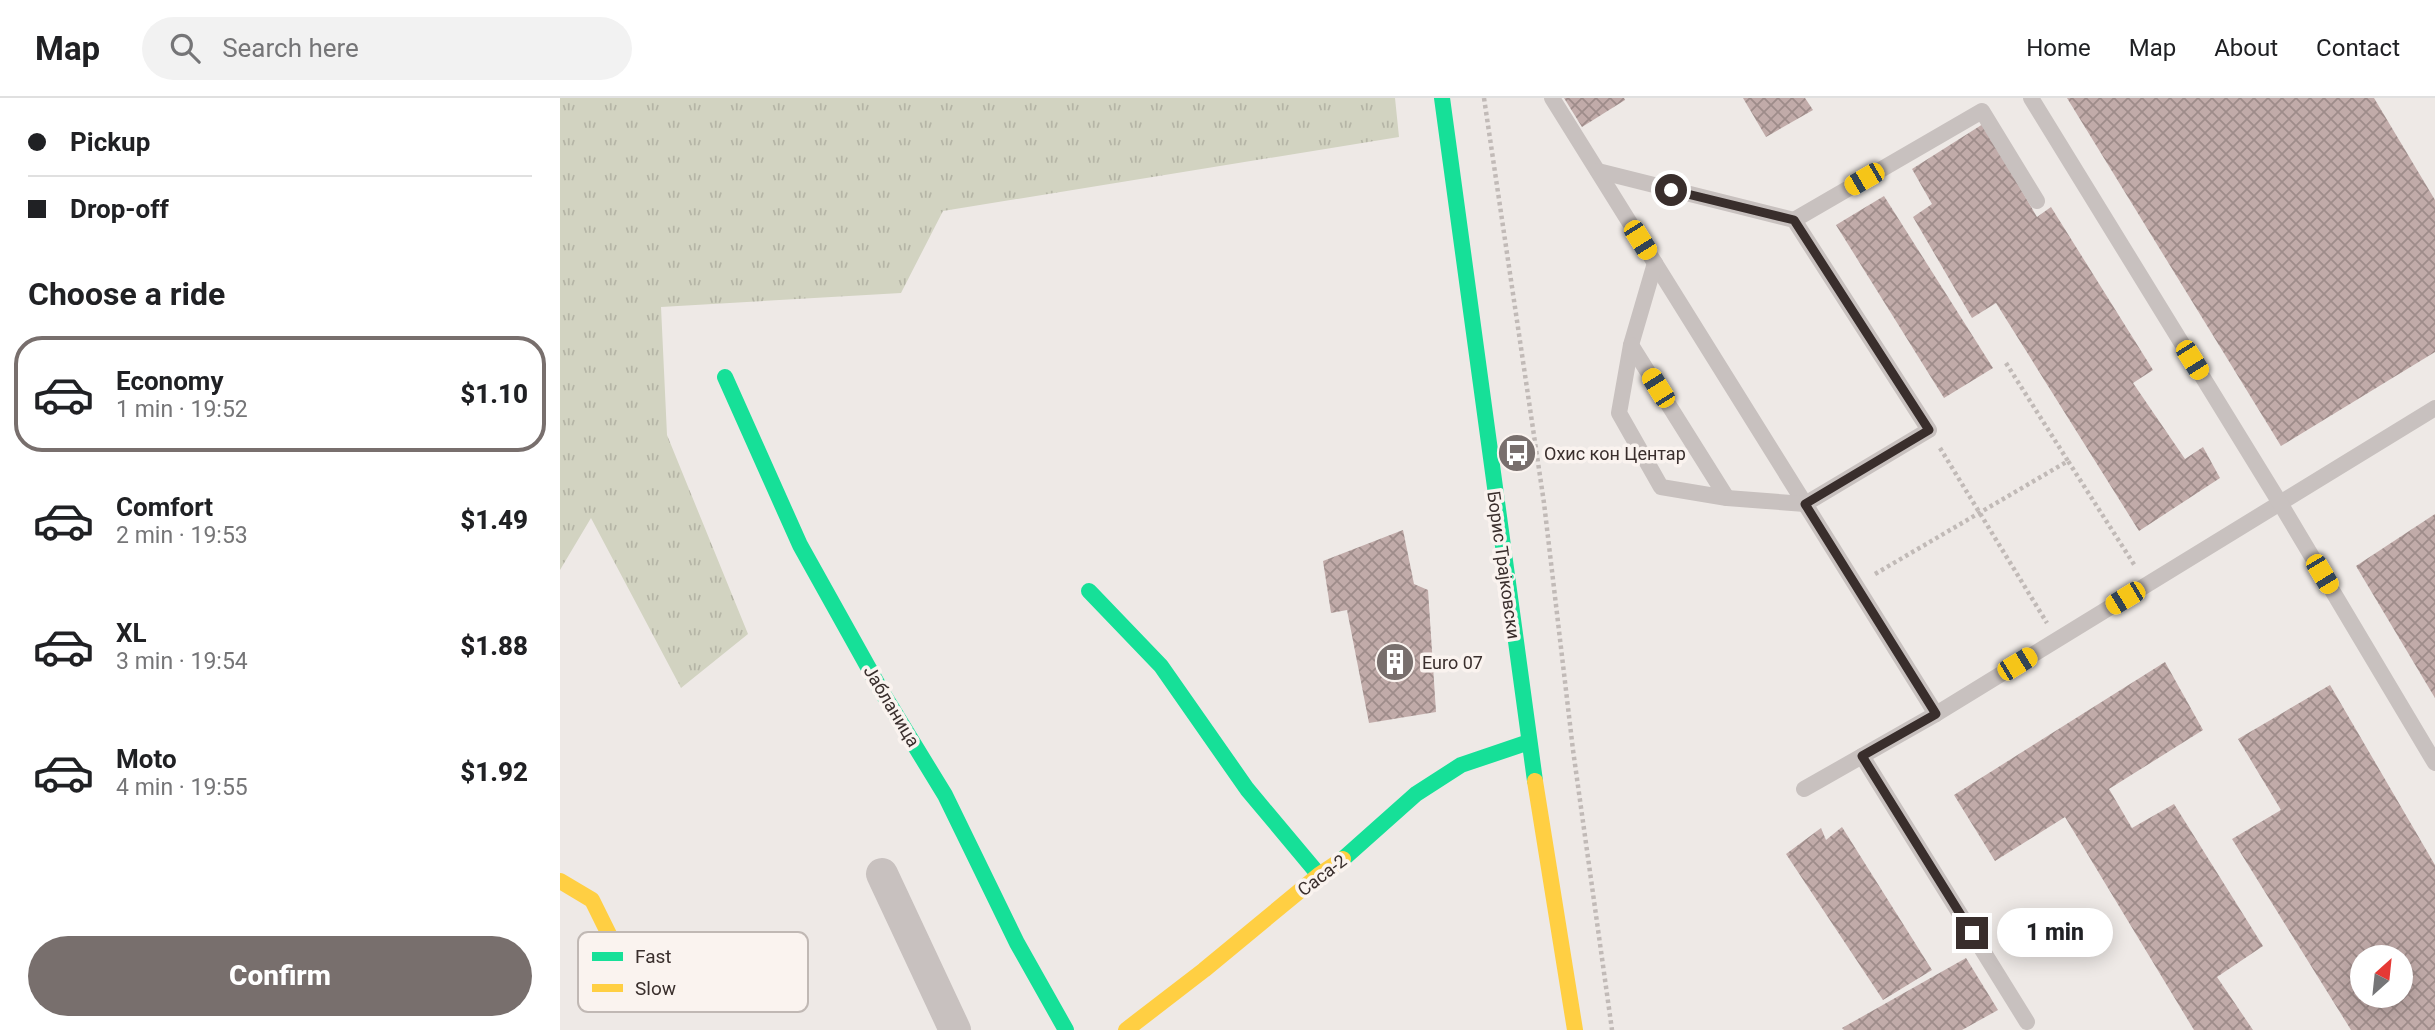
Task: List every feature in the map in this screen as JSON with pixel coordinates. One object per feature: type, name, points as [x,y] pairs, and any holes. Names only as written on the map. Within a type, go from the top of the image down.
[{"type":"street","name":"Борис Трајковски","points":[[1442,98],[1529,742],[1575,1030]]},
{"type":"street","name":"Јабланица","points":[[725,377],[800,545],[882,692],[946,795],[1017,943],[1066,1030]]},
{"type":"street","points":[[1089,591],[1161,666],[1247,789],[1319,875]]},
{"type":"street","name":"Саса-2","points":[[1126,1030],[1319,875],[1352,853],[1416,794],[1461,765],[1529,742]]},
{"type":"street","points":[[882,874],[955,1030]]},
{"type":"street","points":[[560,881],[592,900],[608,932]]},
{"type":"lane","points":[[1552,98],[1936,714]]},
{"type":"lane","points":[[2031,98],[2280,503],[2435,763]]},
{"type":"lane","points":[[1794,220],[1982,111],[2036,201]]},
{"type":"lane","points":[[1598,172],[1794,220],[1929,430],[1805,504],[1727,498],[1661,487],[1619,413],[1631,345],[1655,263]]},
{"type":"lane","points":[[1631,345],[1727,498]]},
{"type":"lane","points":[[1804,789],[1936,714],[2435,408]]},
{"type":"lane","points":[[1862,756],[2027,1022]]},
{"type":"path","points":[[1484,98],[1544,503],[1573,750],[1612,1030]]},
{"type":"path","points":[[2006,363],[2147,584]]},
{"type":"path","points":[[1929,430],[2058,639]]},
{"type":"path","points":[[1856,585],[2068,461]]},
{"type":"green space","points":[[560,98],[1395,98],[1399,137],[943,211],[901,293],[661,307],[667,435],[748,634],[681,688],[591,518],[560,570]]},
{"type":"building","points":[[1564,98],[1624,98],[1625,100],[1582,127]]},
{"type":"building","points":[[1743,98],[1805,98],[1813,110],[1766,137]]},
{"type":"building","points":[[2067,98],[2374,98],[2435,200],[2435,352],[2281,446]]},
{"type":"building","points":[[1983,124],[2037,217],[2051,207],[2153,370],[2133,383],[2185,459],[2203,447],[2220,478],[2139,531],[1996,303],[1972,318],[1913,217],[1932,204],[1912,169]]},
{"type":"building","points":[[1884,196],[1993,368],[1944,398],[1836,225]]},
{"type":"building","points":[[2435,514],[2435,698],[2356,566]]},
{"type":"building","name":"Euro 07","points":[[1403,530],[1414,584],[1428,590],[1436,712],[1369,723],[1347,610],[1331,613],[1323,561]]},
{"type":"building","points":[[2165,662],[2203,730],[2109,789],[2132,828],[2174,804],[2263,946],[2217,977],[2253,1030],[2194,1030],[2065,817],[1995,861],[1954,795]]},
{"type":"building","points":[[2330,685],[2435,865],[2435,1030],[2351,1030],[2232,839],[2281,810],[2238,739]]},
{"type":"building","points":[[1842,827],[1932,970],[1883,1000],[1786,854],[1821,828],[1826,840]]},
{"type":"building","points":[[1966,958],[1998,1010],[1962,1030],[1842,1028]]},
{"type":"traffic: fast","points":[[1442,98],[1535,781]]},
{"type":"traffic: fast","points":[[725,377],[800,545],[882,692],[945,795],[1017,943],[1066,1030]]},
{"type":"traffic: fast","points":[[1089,591],[1161,666],[1247,789],[1319,875]]},
{"type":"traffic: fast","points":[[1343,859],[1416,794],[1461,765],[1529,742]]},
{"type":"traffic: slow","points":[[1535,781],[1575,1030]]},
{"type":"traffic: slow","points":[[1126,1030],[1319,875],[1343,859]]},
{"type":"traffic: slow","points":[[560,881],[592,900],[608,932]]},
{"type":"place","name":"Охис кон Центар","points":[[1517,453]]},
{"type":"place","name":"Euro 07","points":[[1395,662]]},
{"type":"route","points":[[1671,190],[1794,220],[1929,430],[1805,504],[1936,714],[1862,756],[1972,933]]}]
